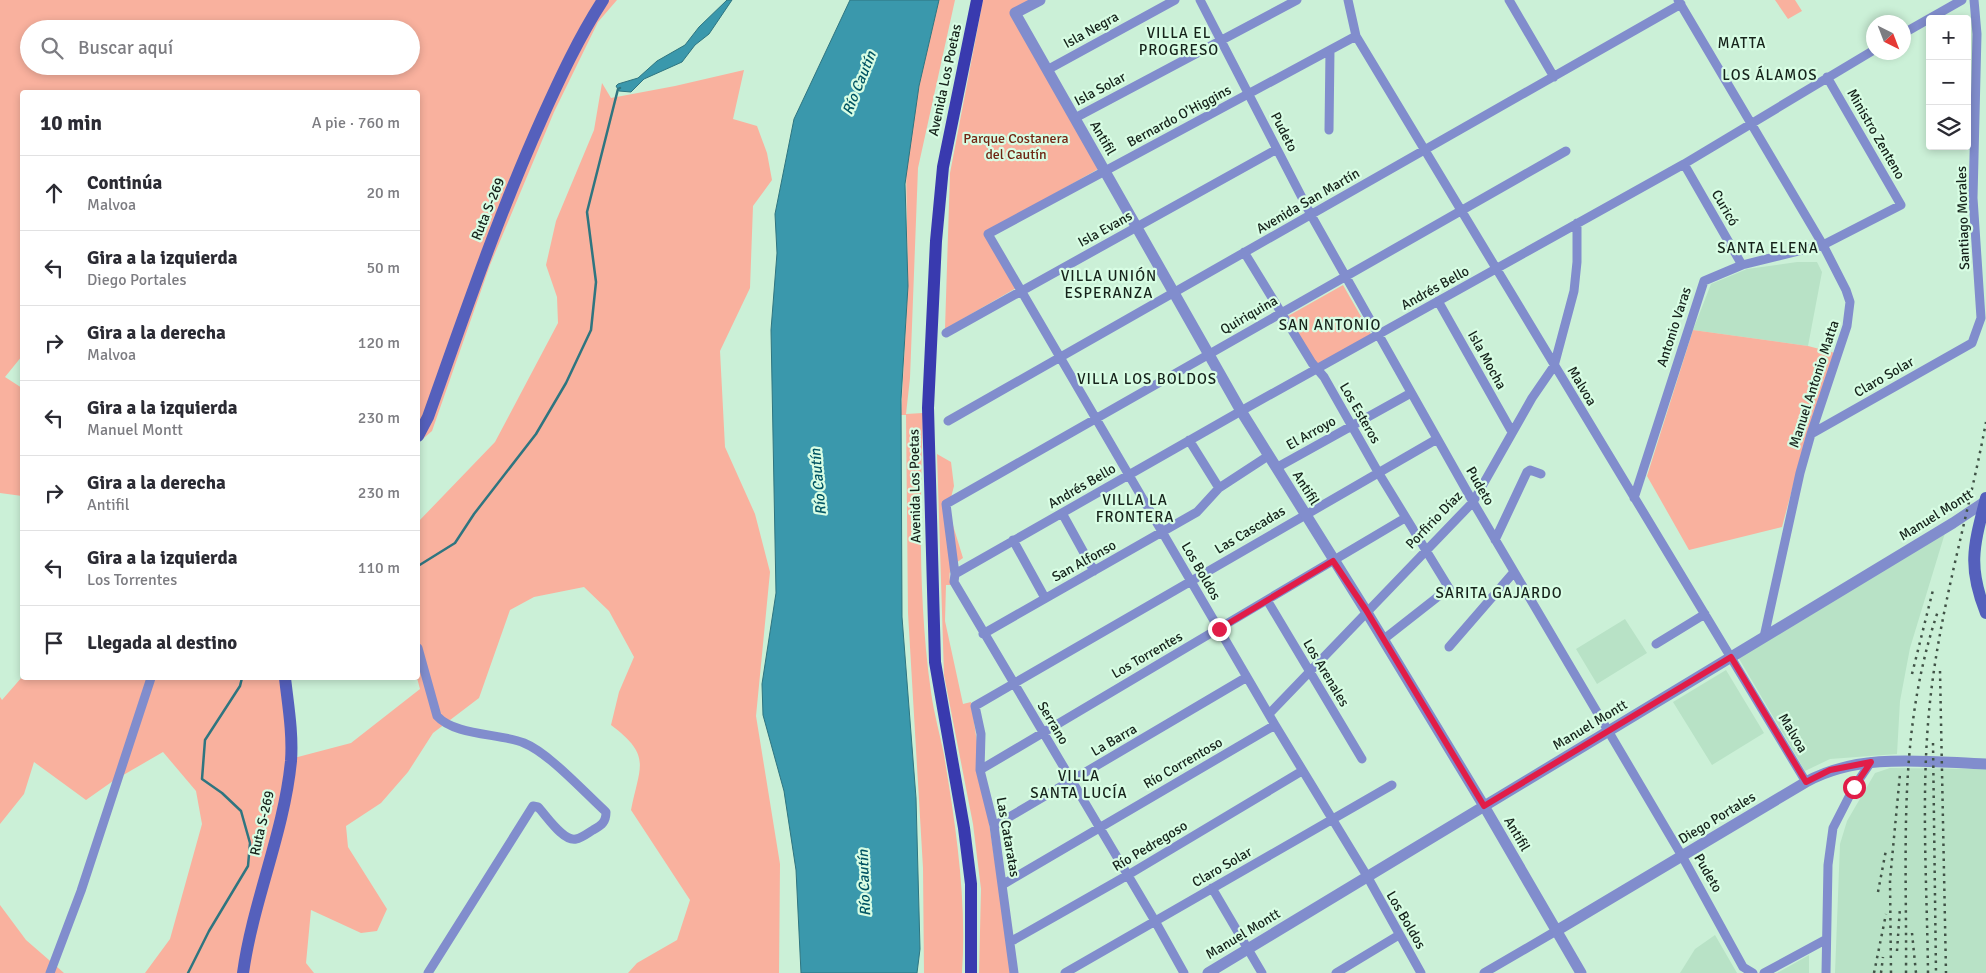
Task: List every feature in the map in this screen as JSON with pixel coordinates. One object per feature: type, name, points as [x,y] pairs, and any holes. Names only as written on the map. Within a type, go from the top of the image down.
[{"type":"main road","name":"Ruta S-269","points":[[420,432],[428,417],[482,263],[518,174],[564,72],[603,0]]},
{"type":"main road","name":"Avenida Los Poetas","points":[[971,973],[972,884],[935,662],[928,408],[936,241],[943,167],[976,0]]},
{"type":"main road","points":[[1986,501],[1975,544],[1973,563],[1975,582],[1986,613]]},
{"type":"main road","name":"Ruta S-269","points":[[243,973],[255,912],[279,824],[291,762],[291,722],[285,680]]},
{"type":"street","name":"Antifil","points":[[1040,0],[1015,13],[1241,411],[1333,561],[1366,610],[1484,806],[1580,973]]},
{"type":"street","name":"Isla Negra","points":[[1047,70],[1175,0]]},
{"type":"street","name":"Pudeto","points":[[1200,0],[1311,215],[1378,335],[1495,540],[1682,856],[1744,967],[1753,973]]},
{"type":"street","name":"Isla Solar","points":[[1075,118],[1297,0]]},
{"type":"street","name":"Malvoa","points":[[1348,0],[1356,36],[1806,782]]},
{"type":"street","points":[[1509,0],[1554,77]]},
{"type":"street","points":[[1911,29],[1962,0]]},
{"type":"street","name":"Santiago Morales","points":[[1972,343],[1982,318],[1973,198],[1977,34],[1974,0]]},
{"type":"street","name":"Avenida San Martín","points":[[948,421],[1554,77],[1680,2]]},
{"type":"street","name":"Manuel Antonio Matta","points":[[1680,2],[1823,245],[1846,290],[1850,310],[1847,326],[1811,434],[1764,637]]},
{"type":"street","name":"Bernardo O'Higgins","points":[[988,234],[1356,36]]},
{"type":"street","points":[[1329,130],[1330,50]]},
{"type":"street","name":"Andrés Bello","points":[[955,574],[1189,440],[1684,164],[1866,55]]},
{"type":"street","name":"Ministro Zenteno","points":[[1827,78],[1901,205]]},
{"type":"street","name":"Isla Evans","points":[[946,333],[1277,149]]},
{"type":"street","name":"Quiriquina","points":[[946,504],[1566,151]]},
{"type":"street","name":"Curicó","points":[[1684,164],[1742,265]]},
{"type":"street","name":"Antonio Varas","points":[[1634,498],[1704,281],[1742,265],[1823,245],[1901,205]]},
{"type":"street","name":"Porfirio Díaz","points":[[1268,714],[1366,610],[1473,502],[1512,432],[1554,366],[1574,291],[1578,262],[1577,222]]},
{"type":"street","name":"Los Boldos","points":[[988,234],[1268,714],[1368,876],[1421,973]]},
{"type":"street","name":"Los Esteros","points":[[1244,252],[1281,314],[1317,369],[1324,376],[1405,518],[1449,588],[1384,640]]},
{"type":"street","name":"Isla Mocha","points":[[1438,301],[1512,432]]},
{"type":"street","name":"Claro Solar","points":[[1811,434],[1972,343]]},
{"type":"street","name":"El Arroyo","points":[[1276,468],[1411,393]]},
{"type":"street","name":"Las Cascadas","points":[[975,706],[1437,438]]},
{"type":"street","points":[[1189,440],[1219,488]]},
{"type":"street","name":"San Alfonso","points":[[983,634],[1197,512],[1219,488],[1268,456]]},
{"type":"street","points":[[1495,540],[1527,472],[1530,470],[1541,474]]},
{"type":"street","name":"Manuel Montt","points":[[1208,973],[1986,501]]},
{"type":"street","name":"Serrano","points":[[946,504],[955,574],[954,582],[1184,973]]},
{"type":"street","points":[[1062,512],[1094,571]]},
{"type":"street","name":"Los Torrentes","points":[[980,770],[1405,518]]},
{"type":"street","points":[[1013,540],[1045,598]]},
{"type":"street","points":[[1449,647],[1514,572]]},
{"type":"street","name":"Los Arenales","points":[[1268,600],[1362,760]]},
{"type":"street","points":[[1656,644],[1705,614]]},
{"type":"street","points":[[420,655],[437,716],[441,720],[456,727],[525,743],[547,758],[606,812],[606,819],[601,826],[576,839],[571,839],[559,832],[538,807],[533,806],[428,973]]},
{"type":"street","name":"La Barra","points":[[994,826],[1247,677]]},
{"type":"street","points":[[50,973],[81,891],[150,680]]},
{"type":"street","name":"Las Cataratas","points":[[975,706],[981,734],[980,770],[994,826],[1014,973]]},
{"type":"street","name":"Río Correntoso","points":[[1002,885],[1275,725]]},
{"type":"street","points":[[1826,973],[1825,940],[1828,865],[1833,828],[1854,787],[1871,762]]},
{"type":"street","name":"Diego Portales","points":[[1484,973],[1806,782],[1830,770],[1871,762],[1986,764]]},
{"type":"street","name":"Río Pedregoso","points":[[1010,942],[1128,875],[1302,771]]},
{"type":"street","name":"Claro Solar","points":[[1065,973],[1392,785]]},
{"type":"street","points":[[1212,888],[1262,973]]},
{"type":"street","points":[[1336,973],[1399,935]]},
{"type":"street","points":[[1764,973],[1825,940]]},
{"type":"shaded area","points":[[1797,262],[1817,262],[1822,272],[1808,346],[1693,330],[1711,284],[1747,269]]},
{"type":"shaded area","points":[[1945,533],[1910,648],[1900,701],[1897,754],[1830,759],[1805,771],[1738,657]]},
{"type":"shaded area","points":[[1625,619],[1647,653],[1597,684],[1576,649]]},
{"type":"shaded area","points":[[1726,670],[1764,733],[1712,765],[1673,702]]},
{"type":"shaded area","points":[[1890,768],[1986,769],[1986,973],[1835,973],[1840,844],[1847,821],[1875,773]]},
{"type":"shaded area","points":[[1715,935],[1737,973],[1680,973],[1695,949]]},
{"type":"shaded area","points":[[1809,955],[1809,973],[1777,973]]},
{"type":"green space","points":[[0,0],[617,0],[598,22],[554,112],[490,265],[432,431],[420,441],[420,90],[20,90],[20,358],[5,377],[20,387],[20,496],[0,493]]},
{"type":"green space","points":[[939,0],[955,0],[918,168],[910,378],[906,414],[923,413],[921,553],[924,623],[931,692],[953,809],[962,891],[962,973],[924,973],[923,868],[908,613],[906,415],[901,415],[908,286],[906,167],[919,86]]},
{"type":"green space","name":"Parque Costanera del Cautín","points":[[983,0],[1031,0],[1012,10],[1100,168],[985,233],[1018,287],[945,329],[950,173]]},
{"type":"green space","points":[[1775,0],[1795,0],[1802,11],[1788,19]]},
{"type":"green space","points":[[744,70],[733,119],[757,126],[767,153],[772,180],[753,206],[750,288],[720,351],[725,447],[755,514],[770,572],[756,716],[780,864],[779,973],[628,973],[637,963],[677,940],[690,900],[631,810],[640,762],[633,745],[611,725],[619,692],[634,657],[609,611],[584,587],[534,597],[510,610],[479,698],[433,733],[408,772],[381,803],[346,826],[348,847],[387,909],[377,931],[361,933],[311,910],[306,963],[314,973],[145,973],[170,939],[202,824],[196,791],[163,752],[113,781],[86,800],[34,762],[24,794],[0,824],[0,697],[2,700],[20,679],[289,680],[294,758],[351,743],[420,689],[418,680],[420,680],[420,520],[495,442],[558,323],[557,297],[546,265],[556,221],[594,130],[602,83],[611,98]]},
{"type":"green space","points":[[1343,285],[1371,334],[1316,365],[1288,316]]},
{"type":"green space","points":[[1693,330],[1808,346],[1835,353],[1806,437],[1782,527],[1689,550],[1647,476]]},
{"type":"green space","points":[[937,454],[951,462],[954,486],[948,509],[963,558],[951,569],[949,576],[951,585],[946,585],[945,621],[963,704],[971,702],[1010,973],[979,973],[981,889],[973,824],[944,675]]},
{"type":"green space","points":[[0,905],[26,940],[64,973],[0,973]]},
{"type":"water","points":[[727,0],[732,0],[709,34],[695,45],[682,62],[644,79],[631,92],[619,91],[616,86],[618,84],[638,78],[657,61],[685,45],[699,27]]},
{"type":"water","name":"Río Cautín","points":[[850,0],[939,0],[919,86],[905,184],[908,286],[901,399],[902,617],[916,798],[920,949],[917,973],[801,973],[796,870],[784,791],[763,715],[762,684],[776,593],[771,330],[777,253],[775,214],[794,119]]},
{"type":"waterway","points":[[420,565],[455,543],[474,514],[536,434],[566,383],[591,330],[596,282],[587,212],[618,89],[620,88]]},
{"type":"waterway","points":[[188,973],[209,931],[248,866],[250,843],[241,811],[222,793],[202,779],[205,740],[240,686],[242,680]]},
{"type":"railway","points":[[1928,973],[1925,777],[1929,712],[1933,675],[1946,602],[1986,422]]},
{"type":"railway","points":[[1912,674],[1933,590]]},
{"type":"railway","points":[[1906,973],[1906,835],[1910,746],[1925,656],[1938,611]]},
{"type":"railway","points":[[1940,671],[1946,973]]},
{"type":"railway","points":[[1933,743],[1936,973]]},
{"type":"railway","points":[[1891,973],[1890,880],[1900,774]]},
{"type":"railway","points":[[1878,892],[1886,850]]},
{"type":"railway","points":[[1897,951],[1900,908]]},
{"type":"railway","points":[[1874,973],[1886,914]]},
{"type":"railway","points":[[1912,933],[1916,973]]},
{"type":"railway","points":[[1881,973],[1883,957]]},
{"type":"district","name":"VILLA EL PROGRESO","points":[[1179,42]]},
{"type":"district","name":"MATTA","points":[[1742,43]]},
{"type":"district","name":"LOS ÁLAMOS","points":[[1770,75]]},
{"type":"district","name":"SANTA ELENA","points":[[1768,248]]},
{"type":"district","name":"VILLA UNIÓN ESPERANZA","points":[[1109,284]]},
{"type":"district","name":"SAN ANTONIO","points":[[1330,325]]},
{"type":"district","name":"VILLA LOS BOLDOS","points":[[1147,379]]},
{"type":"district","name":"VILLA LA FRONTERA","points":[[1135,508]]},
{"type":"district","name":"SARITA GAJARDO","points":[[1499,593]]},
{"type":"district","name":"VILLA SANTA LUCÍA","points":[[1079,784]]},
{"type":"route","points":[[1219,629],[1333,561],[1366,610],[1484,806],[1731,657],[1806,782],[1830,770],[1871,762],[1854,787]]}]
